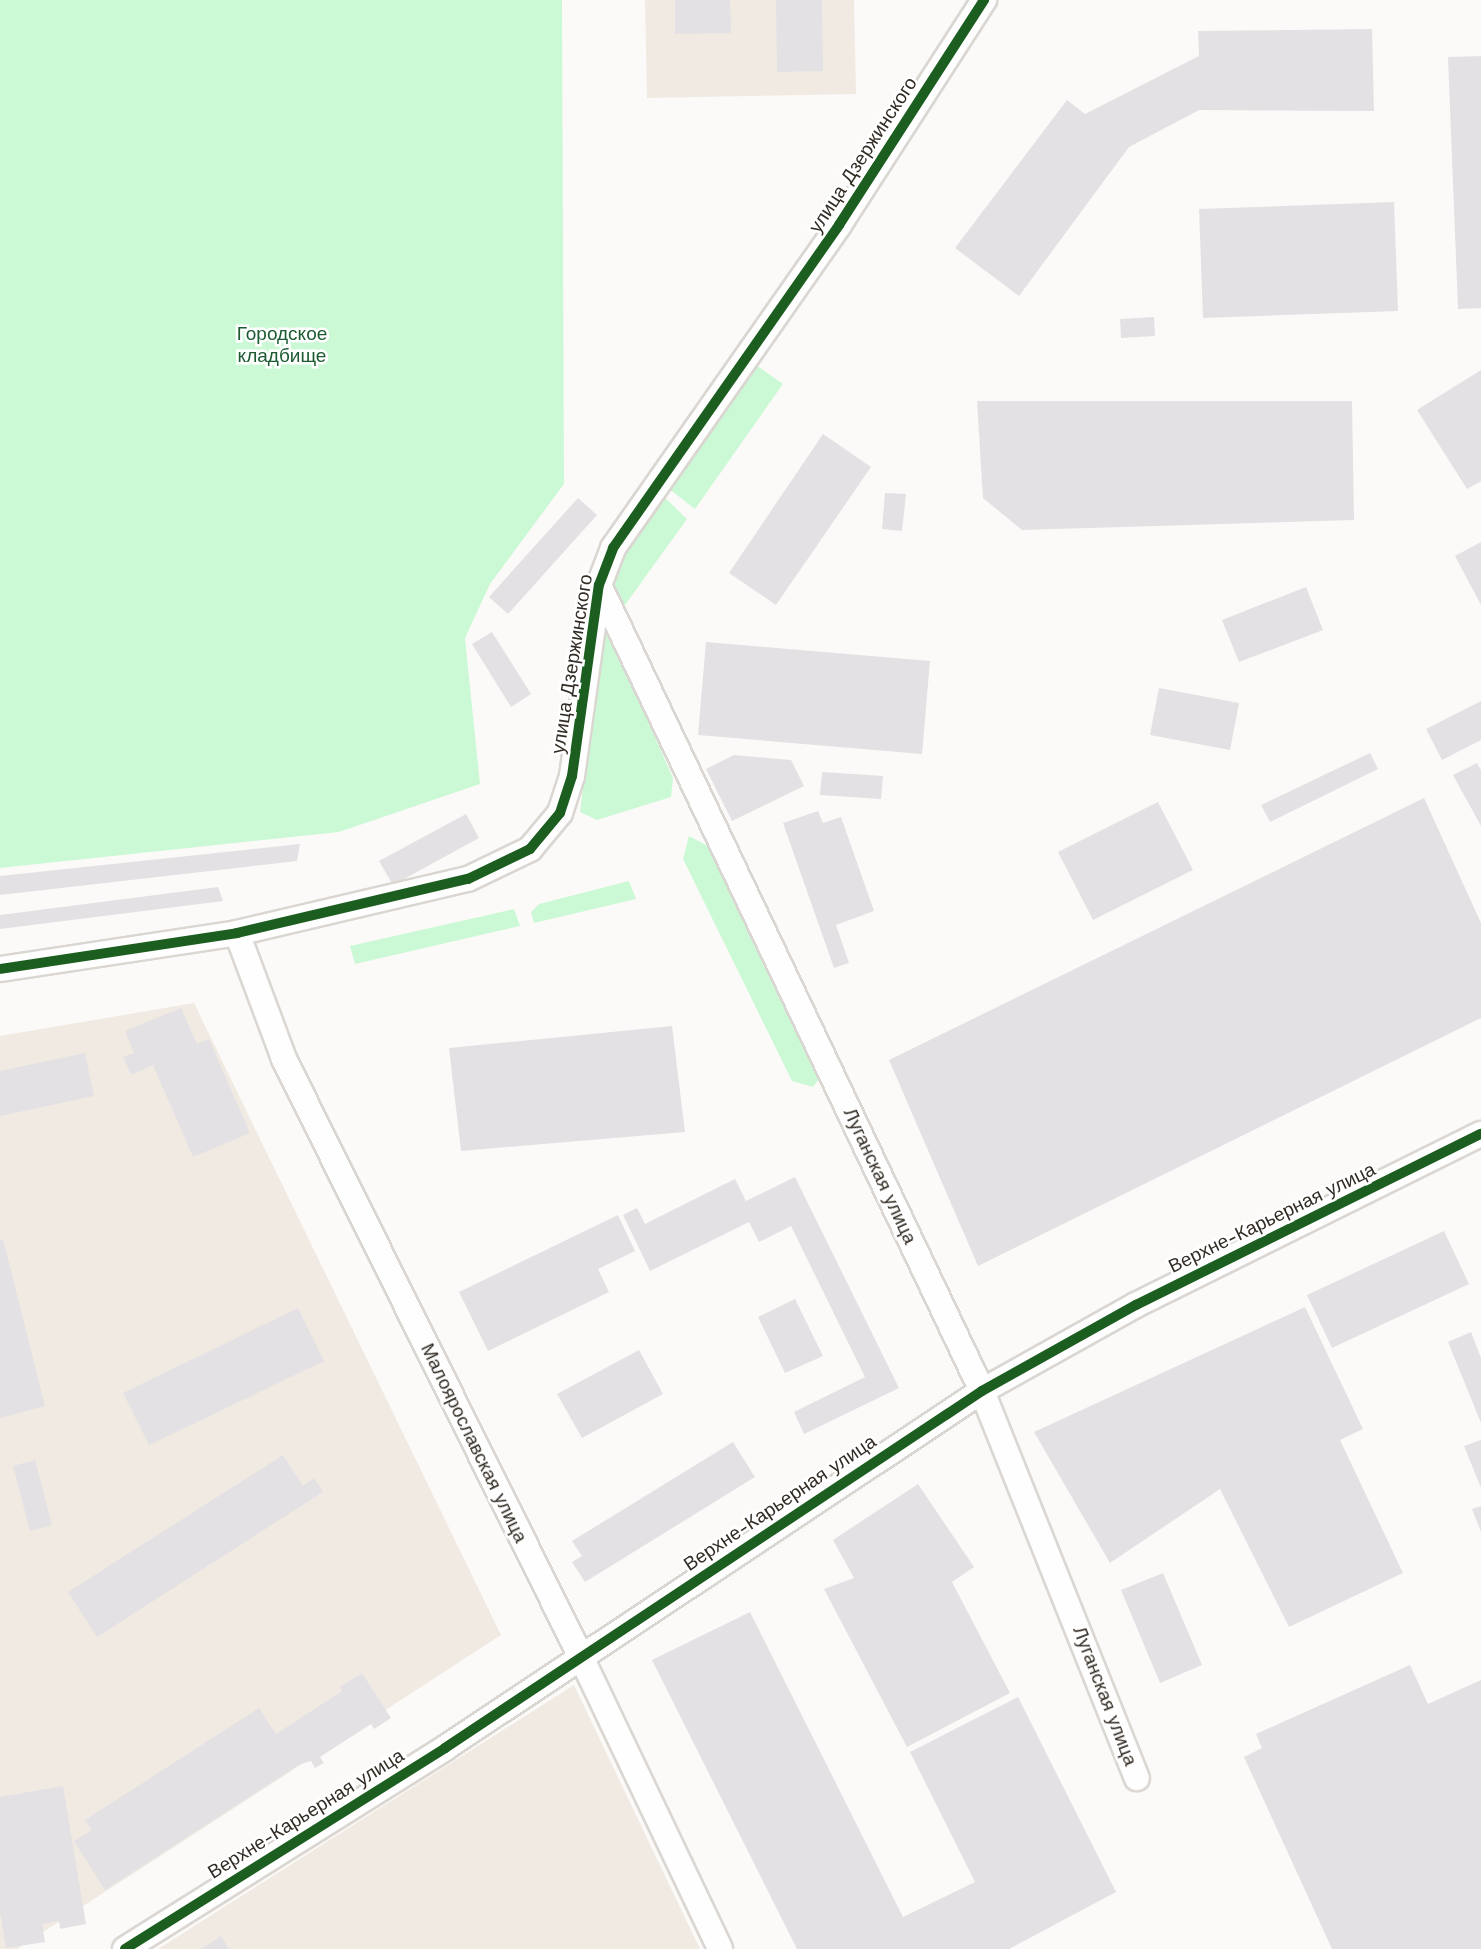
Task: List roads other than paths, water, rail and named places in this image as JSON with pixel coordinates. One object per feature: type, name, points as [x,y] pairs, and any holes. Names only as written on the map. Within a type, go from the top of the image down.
[{"type":"street","name":"улица Дзержинского","points":[[0,969],[237,933],[468,879],[530,849],[560,813],[572,776],[599,585],[613,548],[839,225],[984,0]]},
{"type":"street","name":"Луганская улица","points":[[599,585],[982,1391],[1136,1778]]},
{"type":"street","name":"Малоярославская улица","points":[[237,933],[284,1059],[581,1657],[720,1949]]},
{"type":"street","name":"Верхне-Карьерная улица","points":[[125,1949],[581,1657],[982,1391],[1136,1305],[1481,1134]]},
{"type":"park label","name":"Городское кладбище","points":[[282,345]]}]
